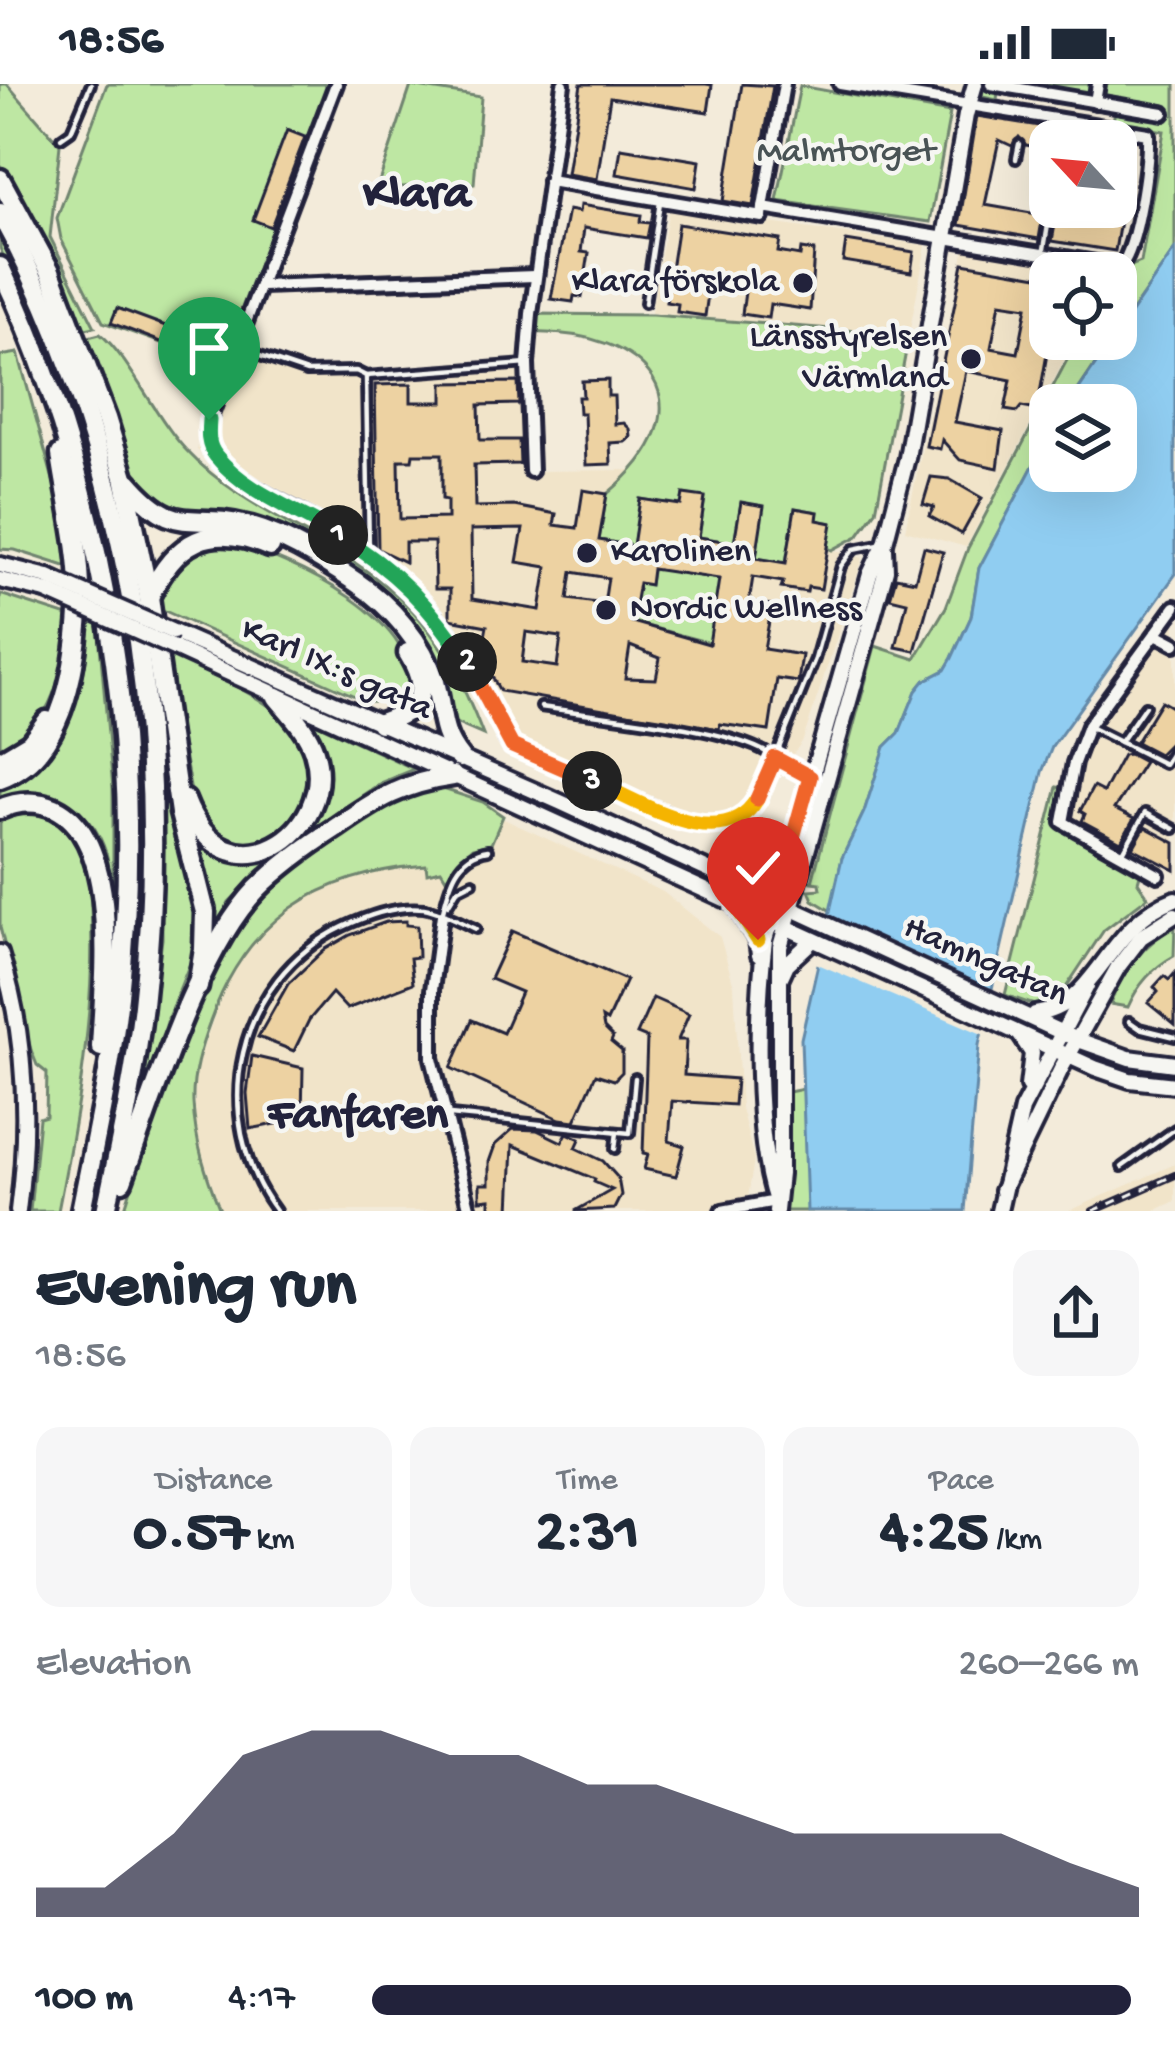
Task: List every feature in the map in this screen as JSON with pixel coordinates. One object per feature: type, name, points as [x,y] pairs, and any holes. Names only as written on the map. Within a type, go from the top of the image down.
[{"type":"highway","points":[[0,179],[50,271],[124,477],[149,597],[184,836],[205,911],[198,987]]},
{"type":"highway","points":[[0,213],[54,330],[91,435],[121,555],[148,734],[152,865],[143,1005],[108,1211]]},
{"type":"highway","points":[[0,267],[52,395],[98,559],[117,672],[126,785],[124,942],[110,1067],[81,1211]]},
{"type":"highway","points":[[0,778],[25,766],[40,751],[57,722],[74,662],[80,590],[52,395]]},
{"type":"highway","points":[[108,1211],[198,987],[236,915],[284,865],[377,799],[456,767],[442,732],[430,669],[410,635],[383,604],[358,583],[262,530],[162,515],[124,477]]},
{"type":"highway","points":[[149,597],[170,560],[184,546],[206,537],[251,540],[298,562],[368,606],[416,666],[421,688],[416,705],[380,723]]},
{"type":"highway","points":[[175,773],[203,836],[221,849],[243,854],[281,842],[305,819],[318,774],[305,732],[277,697]]},
{"type":"highway","points":[[0,761],[30,743],[64,698]]},
{"type":"highway","points":[[0,809],[35,802],[59,810],[79,826],[93,851],[103,920],[98,1129]]},
{"type":"street","points":[[336,84],[209,420],[208,440],[215,455],[241,478],[369,554],[410,586],[455,643]]},
{"type":"street","points":[[531,471],[527,364],[534,276],[563,84]]},
{"type":"street","points":[[549,181],[763,217],[784,84]]},
{"type":"street","points":[[840,84],[1148,134],[1130,252]]},
{"type":"street","points":[[776,1206],[780,1174],[776,899],[907,458],[975,84]]},
{"type":"street","points":[[970,103],[991,84],[1163,113]]},
{"type":"street","points":[[1095,102],[1098,84]]},
{"type":"street","points":[[1024,114],[1027,87]]},
{"type":"street","points":[[764,208],[1032,252]]},
{"type":"street","points":[[262,286],[534,276]]},
{"type":"street","points":[[761,981],[777,924],[791,906],[886,571],[885,543]]},
{"type":"street","name":"Karl IX:s gata","points":[[0,566],[380,723],[456,767],[777,924]]},
{"type":"street","name":"Karl IX:s gata","points":[[0,580],[47,584]]},
{"type":"street","points":[[1158,875],[1064,822],[1073,764],[1088,726],[1175,607]]},
{"type":"street","points":[[1156,634],[1175,644]]},
{"type":"street","name":"Karl IX:s gata","points":[[174,640],[277,697],[776,899]]},
{"type":"street","points":[[745,886],[772,873],[792,840]]},
{"type":"street","name":"Hamngatan","points":[[776,899],[1030,1015],[1114,1076],[1175,1085]]},
{"type":"street","points":[[1002,1191],[1102,960],[1132,924],[1175,899]]},
{"type":"street","points":[[736,906],[758,940],[767,1174],[776,1206]]},
{"type":"street","points":[[442,915],[432,990],[432,1058],[470,1211]]},
{"type":"street","points":[[1022,1109],[1131,947],[1153,926],[1175,915]]},
{"type":"street","name":"Hamngatan","points":[[777,924],[1005,1024],[1115,1055],[1175,1064]]},
{"type":"street","points":[[778,985],[788,964],[813,940]]},
{"type":"street","points":[[0,953],[22,1064],[26,1127],[18,1211]]},
{"type":"street","points":[[1030,1015],[1052,1012],[1088,986]]},
{"type":"street","points":[[0,993],[13,1018]]},
{"type":"street","points":[[999,1211],[1033,1062],[1027,1042],[1005,1024]]},
{"type":"street","points":[[722,1211],[776,1206]]},
{"type":"lane","points":[[61,139],[71,131],[92,84]]},
{"type":"lane","points":[[1016,159],[1019,144]]},
{"type":"lane","points":[[645,303],[660,201]]},
{"type":"lane","points":[[237,348],[307,372],[356,371],[366,376],[527,364]]},
{"type":"lane","points":[[366,376],[369,554]]},
{"type":"lane","points":[[455,643],[515,748],[694,823],[737,819],[749,812],[775,758],[815,659],[845,558],[854,549],[885,543]]},
{"type":"lane","points":[[1120,742],[1145,706]]},
{"type":"lane","points":[[542,707],[757,744],[810,777]]},
{"type":"lane","points":[[1088,726],[1164,764],[1175,747]]},
{"type":"lane","points":[[1121,854],[1145,813],[1174,829]]},
{"type":"lane","points":[[442,915],[451,879],[471,854],[488,850]]},
{"type":"lane","points":[[442,915],[457,890],[473,882]]},
{"type":"lane","points":[[276,1211],[248,1161],[237,1101],[241,1057],[264,999],[301,955],[341,928],[396,911],[425,908],[476,928]]},
{"type":"lane","points":[[1129,1021],[1175,1036]]},
{"type":"lane","points":[[444,1114],[630,1133],[635,1078]]},
{"type":"lane","points":[[1122,1168],[1175,1129]]},
{"type":"lane","points":[[615,1149],[616,1132]]},
{"type":"shaded area","points":[[669,209],[926,245],[909,335],[651,313]]},
{"type":"shaded area","points":[[966,243],[1029,252],[1029,360],[1064,360],[1051,384],[1029,384],[1029,427],[966,547],[905,530]]},
{"type":"shaded area","points":[[230,349],[307,372],[356,371],[366,376],[527,364],[531,471],[636,470],[607,494],[664,503],[650,585],[628,621],[693,641],[711,626],[716,596],[671,572],[683,494],[705,497],[735,542],[741,502],[818,512],[832,523],[828,549],[863,558],[803,740],[752,814],[735,825],[715,829],[676,824],[505,749],[448,641],[407,591],[360,556],[239,484],[197,450],[223,365]]},
{"type":"shaded area","points":[[1175,621],[1175,872],[1069,819],[1092,729]]},
{"type":"shaded area","points":[[493,814],[663,892],[720,937],[734,986],[741,1108],[754,1159],[746,1211],[221,1211],[196,1136],[194,1073],[226,983],[258,935],[324,887],[388,867]]},
{"type":"shaded area","points":[[1175,1164],[1175,1201],[1154,1211],[1069,1211]]},
{"type":"green space","points":[[0,84],[7,84],[60,145],[50,237],[95,327],[85,329],[64,281],[0,171]]},
{"type":"green space","points":[[107,84],[328,84],[228,344],[211,361],[103,322],[61,239],[57,218]]},
{"type":"green space","points":[[980,84],[1175,84],[1175,249],[1137,304],[1137,264],[1141,262],[1164,131],[1137,126],[1137,120],[1113,120],[1115,110],[998,90],[997,100],[983,97]]},
{"type":"green space","points":[[411,86],[481,97],[474,184],[377,188]]},
{"type":"green space","name":"Malmtorget","points":[[800,86],[950,113],[930,222],[777,201]]},
{"type":"green space","points":[[0,228],[64,382],[118,589],[110,585],[55,382],[0,248]]},
{"type":"green space","points":[[531,314],[652,315],[909,335],[876,511],[858,536],[832,550],[828,548],[831,523],[817,520],[818,512],[795,508],[786,563],[756,558],[763,506],[741,503],[734,543],[699,537],[705,498],[683,494],[671,571],[728,580],[714,611],[718,645],[627,621],[632,582],[650,584],[663,503],[641,499],[633,546],[599,540],[607,494],[639,461],[657,431],[661,403],[653,378],[634,358],[571,335],[529,333]]},
{"type":"green space","points":[[100,334],[176,438],[212,475],[359,566],[411,609],[453,668],[483,735],[446,719],[427,651],[312,550],[164,507],[134,473],[88,337]]},
{"type":"green space","points":[[18,353],[55,487],[71,568],[0,549],[0,356]]},
{"type":"green space","points":[[1067,360],[1098,360],[1082,384],[1054,384]]},
{"type":"green space","points":[[1029,432],[1029,474],[979,568],[971,617],[945,670],[916,691],[899,733],[885,747],[864,812],[842,858],[831,911],[813,900],[809,890],[821,889],[820,883],[812,882],[875,646],[915,659],[946,607],[968,548]]},
{"type":"green space","points":[[227,542],[318,578],[378,620],[399,645],[410,673],[408,702],[366,701],[156,607],[159,593],[189,550]]},
{"type":"green space","points":[[0,594],[68,616],[60,675],[45,712],[19,739],[0,747]]},
{"type":"green space","points":[[89,620],[98,623],[113,789],[113,910],[106,853],[78,810],[34,792],[0,797],[0,786],[42,759],[69,718],[84,670]]},
{"type":"green space","points":[[118,633],[128,637],[142,781],[143,878],[122,1069],[95,1211],[88,1211],[121,1041],[132,938],[132,823]]},
{"type":"green space","points":[[166,654],[262,702],[300,736],[309,783],[299,815],[276,838],[256,844],[220,842],[194,809]]},
{"type":"green space","points":[[304,718],[414,769],[382,782],[304,835],[314,817]]},
{"type":"green space","points":[[165,736],[198,927],[196,948],[169,1015],[150,1082],[143,1080],[162,939],[160,760]]},
{"type":"green space","points":[[1057,787],[1063,788],[1056,816],[1059,826],[1141,871],[1138,882],[1148,897],[1104,930],[1059,998],[1034,1005],[1005,995]]},
{"type":"green space","points":[[443,789],[483,802],[503,816],[491,844],[472,848],[446,878],[441,870],[427,873],[426,865],[352,878],[320,891],[266,929],[225,986],[200,1052],[193,1093],[199,1145],[220,1210],[124,1211],[176,1048],[233,932],[278,882],[367,816],[402,796]]},
{"type":"green space","points":[[37,808],[67,826],[81,841],[90,890],[88,1021],[58,1211],[30,1211],[39,1118],[46,1116],[47,1073],[37,1065],[31,1050],[0,927],[0,817]]},
{"type":"green space","points":[[189,829],[228,858],[277,855],[229,902],[215,930]]},
{"type":"green space","points":[[1175,926],[1174,956],[1146,977],[1128,1007],[1110,1004],[1135,959]]},
{"type":"green space","points":[[808,1088],[811,1211],[783,1211],[779,1094]]},
{"type":"water","points":[[1175,249],[1175,575],[1052,747],[1042,772],[979,1045],[965,1211],[807,1211],[801,1039],[842,858],[864,812],[885,747],[899,733],[916,691],[945,670],[952,658],[971,617],[979,568],[1029,474],[1029,492],[1137,492],[1137,384],[1082,384],[1099,360],[1137,360],[1137,304]]},
{"type":"pier","points":[[824,913],[998,992],[987,1036],[813,962]]},
{"type":"building","points":[[581,84],[712,85],[708,112],[610,97],[597,179],[567,174]]},
{"type":"building","points":[[742,84],[773,86],[753,206],[723,201]]},
{"type":"building","points":[[977,116],[1029,124],[1029,146],[1019,137],[1012,146],[999,140],[985,205],[1029,213],[1029,228],[1041,228],[1039,239],[959,225]]},
{"type":"building","points":[[287,130],[305,137],[271,227],[253,220]]},
{"type":"building","points":[[621,148],[700,161],[696,188],[617,174]]},
{"type":"building","points":[[580,205],[641,215],[640,222],[650,223],[647,238],[584,228],[581,252],[589,253],[582,297],[574,296],[573,302],[551,299],[568,210],[579,212]]},
{"type":"building","points":[[678,224],[780,240],[778,252],[800,256],[801,249],[814,251],[810,310],[770,304],[768,318],[742,314],[745,292],[709,286],[705,316],[677,312],[678,304],[666,302]]},
{"type":"building","points":[[1054,228],[1119,228],[1115,251],[1052,241]]},
{"type":"building","points":[[846,241],[914,252],[911,272],[843,261]]},
{"type":"building","points":[[963,263],[1029,274],[1029,360],[1046,360],[1042,384],[1029,384],[1029,408],[1005,410],[1011,380],[966,371],[955,422],[1003,431],[998,468],[960,460],[942,440],[940,449],[926,446]],"holes":[[[1000,303],[1027,307],[1018,353],[991,348]]]},
{"type":"building","points":[[117,308],[217,345],[211,361],[111,323]]},
{"type":"building","points":[[608,380],[615,424],[624,423],[631,437],[610,443],[611,464],[586,465],[584,413],[579,413],[578,397],[583,397],[582,381]]},
{"type":"building","name":"Karolinen","points":[[518,382],[519,404],[479,405],[480,440],[519,440],[520,464],[474,465],[475,507],[514,506],[556,514],[554,525],[577,528],[583,490],[607,494],[599,540],[633,546],[640,499],[681,505],[683,494],[705,497],[699,537],[734,543],[741,502],[764,506],[756,558],[786,563],[795,508],[818,512],[817,520],[832,523],[821,589],[781,588],[783,582],[753,577],[749,602],[772,605],[764,649],[802,655],[798,682],[777,679],[769,731],[720,724],[719,729],[500,691],[481,657],[487,626],[450,619],[450,589],[435,589],[434,542],[405,542],[405,562],[378,549],[375,385],[411,384],[411,402],[443,402],[443,383]],"holes":[[[413,454],[442,454],[447,518],[400,519],[399,460],[412,460]],[[523,529],[517,562],[547,567],[540,610],[472,599],[471,530]],[[652,569],[719,579],[709,644],[632,622],[639,583],[650,585]],[[572,572],[608,578],[604,604],[568,599]],[[526,632],[561,637],[557,667],[522,662]],[[630,646],[660,658],[656,679],[625,678]]]},
{"type":"building","points":[[931,477],[949,479],[982,498],[962,534],[929,516],[934,507],[923,504]]},
{"type":"building","points":[[924,547],[943,552],[915,651],[896,647],[907,602],[890,598],[896,577],[915,581]]},
{"type":"building","points":[[1161,701],[1175,709],[1175,738],[1159,754],[1136,742]]},
{"type":"building","points":[[1123,755],[1144,762],[1114,809],[1134,819],[1121,842],[1082,821],[1085,814],[1080,811],[1093,787],[1103,792]]},
{"type":"building","points":[[1145,827],[1175,843],[1175,870],[1133,848]]},
{"type":"building","points":[[406,921],[406,925],[417,926],[418,957],[410,958],[413,983],[347,1009],[332,993],[309,1020],[294,1051],[258,1037],[288,984],[324,950],[386,922]]},
{"type":"building","points":[[512,931],[626,980],[607,1021],[602,1018],[613,1037],[611,1042],[622,1051],[622,1072],[614,1080],[596,1074],[575,1121],[560,1119],[451,1068],[472,1020],[503,1033],[521,992],[490,979]]},
{"type":"building","points":[[1175,973],[1175,1025],[1148,1003],[1158,992],[1154,987],[1164,976],[1169,980]]},
{"type":"building","points":[[653,998],[689,1014],[678,1040],[686,1040],[684,1075],[736,1079],[734,1105],[672,1101],[669,1141],[684,1146],[676,1176],[644,1169],[648,1154],[643,1153],[647,1038],[637,1034]]},
{"type":"building","points":[[252,1056],[303,1068],[302,1119],[250,1129],[247,1093]]},
{"type":"building","points":[[513,1129],[537,1130],[562,1142],[567,1133],[580,1139],[576,1148],[603,1161],[618,1178],[621,1195],[614,1209],[575,1211],[612,1190],[513,1145],[510,1211],[490,1211],[490,1199],[480,1200],[480,1184],[489,1184],[495,1145]]},
{"type":"railway","points":[[1093,1211],[1175,1175]]},
{"type":"place","name":"Klara förskola","points":[[803,283]]},
{"type":"place","name":"Länsstyrelsen Värmland","points":[[971,359]]},
{"type":"place","name":"Karolinen","points":[[587,553]]},
{"type":"place","name":"Nordic Wellness","points":[[606,610]]},
{"type":"district","name":"Klara","points":[[417,196]]},
{"type":"district","name":"Fanfaren","points":[[358,1117]]},
{"type":"route","points":[[209,420],[208,440],[215,455],[241,478],[369,554],[410,586],[455,643],[515,748],[679,818],[710,825],[749,812],[775,758],[810,777],[770,921],[736,906],[758,940]]}]
